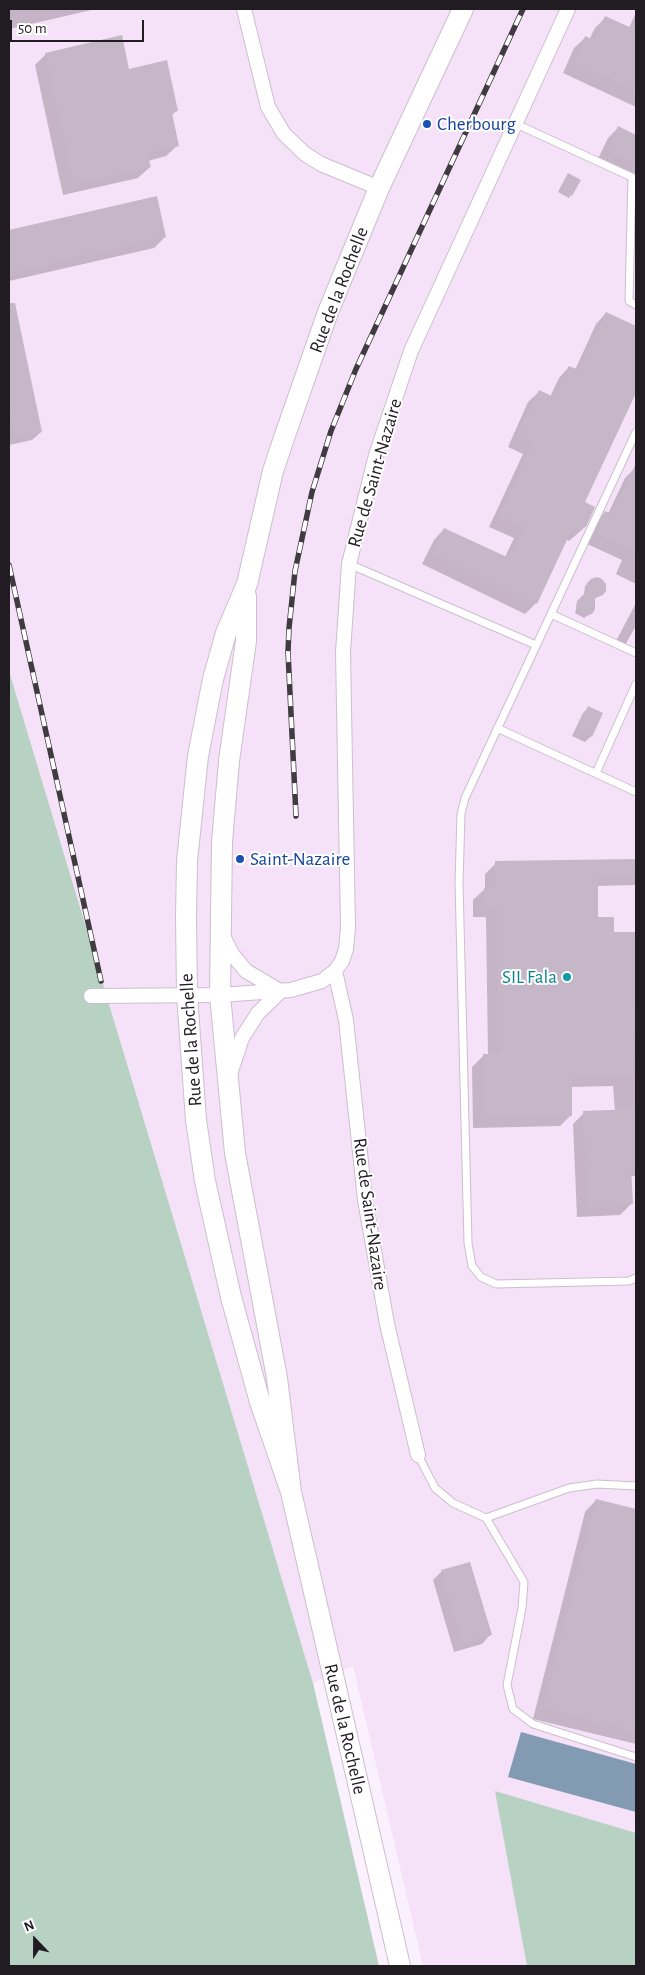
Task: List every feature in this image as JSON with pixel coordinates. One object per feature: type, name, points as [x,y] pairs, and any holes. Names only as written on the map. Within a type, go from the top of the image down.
[{"type":"main road","name":"Rue de la Rochelle","points":[[291,1492],[260,1402],[231,1297],[205,1181],[196,1120],[187,995],[187,861],[198,756],[213,679],[226,633],[246,584],[273,471],[328,312],[379,188],[463,9]]},
{"type":"main road","name":"Rue de la Rochelle","points":[[246,584],[246,641],[229,760],[222,842],[220,930],[220,995],[235,1153],[277,1378],[291,1492],[400,1966]]},
{"type":"street","points":[[244,9],[268,107],[284,134],[305,154],[321,164],[379,188]]},
{"type":"street","name":"Rue de Saint-Nazaire","points":[[418,1455],[387,1324],[365,1200],[346,1020],[336,971],[346,950],[348,928],[343,652],[350,564],[376,455],[411,351],[514,123],[568,9]]},
{"type":"street","points":[[220,930],[232,954],[246,971],[281,991]]},
{"type":"street","points":[[92,996],[220,995],[281,991],[305,987],[322,981],[336,971]]},
{"type":"street","points":[[227,1080],[242,1038],[258,1014],[281,991]]},
{"type":"lane","points":[[514,123],[634,178],[629,302],[636,306]]},
{"type":"lane","points":[[636,432],[465,798],[461,814],[459,883],[464,1134],[468,1243],[472,1266],[481,1277],[496,1284],[629,1281],[636,1278]]},
{"type":"lane","points":[[350,564],[536,645]]},
{"type":"lane","points":[[551,614],[636,653]]},
{"type":"lane","points":[[596,773],[636,684]]},
{"type":"lane","points":[[497,728],[636,792]]},
{"type":"lane","points":[[418,1455],[435,1488],[453,1503],[486,1518],[524,1582],[522,1608],[507,1684],[513,1709],[533,1724],[636,1757]]},
{"type":"lane","points":[[486,1518],[569,1488],[597,1484],[636,1486]]},
{"type":"shaded area","points":[[9,9],[636,9],[636,1966],[423,1966],[353,1666],[313,1683],[9,671]]},
{"type":"green space","points":[[9,671],[313,1683],[379,1966],[9,1966]]},
{"type":"green space","points":[[495,1791],[636,1833],[636,1966],[527,1966]]},
{"type":"water","points":[[521,1732],[636,1764],[636,1812],[508,1777]]},
{"type":"building","points":[[605,16],[636,30],[636,91],[573,62],[585,36],[594,40]]},
{"type":"building","points":[[122,35],[129,69],[167,60],[178,111],[172,113],[179,146],[147,153],[151,167],[74,184],[45,53]]},
{"type":"building","points":[[618,126],[636,135],[636,164],[607,150]]},
{"type":"building","points":[[568,173],[581,180],[572,196],[560,189]]},
{"type":"building","points":[[157,196],[166,237],[9,273],[9,230]]},
{"type":"building","points":[[9,303],[15,303],[42,432],[15,438],[9,411]]},
{"type":"building","points":[[606,312],[636,326],[636,393],[585,502],[595,507],[586,527],[583,526],[581,531],[573,527],[537,604],[432,553],[444,528],[509,558],[524,527],[499,516],[533,443],[517,436],[539,390],[554,397],[569,366],[579,370]]},
{"type":"building","points":[[636,463],[636,552],[595,532],[605,511],[612,514]]},
{"type":"building","points":[[597,577],[606,584],[606,591],[603,595],[595,598],[593,613],[587,616],[582,615],[576,607],[577,601],[586,592],[587,583]]},
{"type":"building","points":[[588,706],[603,713],[592,737],[577,730]]},
{"type":"building","name":"SIL Fala","points":[[636,859],[636,875],[598,876],[598,917],[614,917],[614,932],[636,932],[634,1076],[572,1076],[572,1116],[484,1117],[483,1054],[498,1054],[497,907],[484,907],[484,888],[495,888],[495,861]]},
{"type":"building","points":[[636,1109],[636,1166],[631,1166],[633,1204],[588,1207],[583,1111]]},
{"type":"building","points":[[596,1499],[636,1509],[636,1731],[543,1708]]},
{"type":"building","points":[[470,1562],[492,1635],[462,1644],[441,1570]]},
{"type":"railway","points":[[296,816],[288,652],[289,628],[295,571],[312,492],[331,431],[356,369],[523,9]]},
{"type":"railway","points":[[9,565],[101,981]]},
{"type":"place","name":"Cherbourg","points":[[427,124]]},
{"type":"place","name":"Saint-Nazaire","points":[[240,859]]},
{"type":"place","name":"SIL Fala","points":[[567,977]]}]
